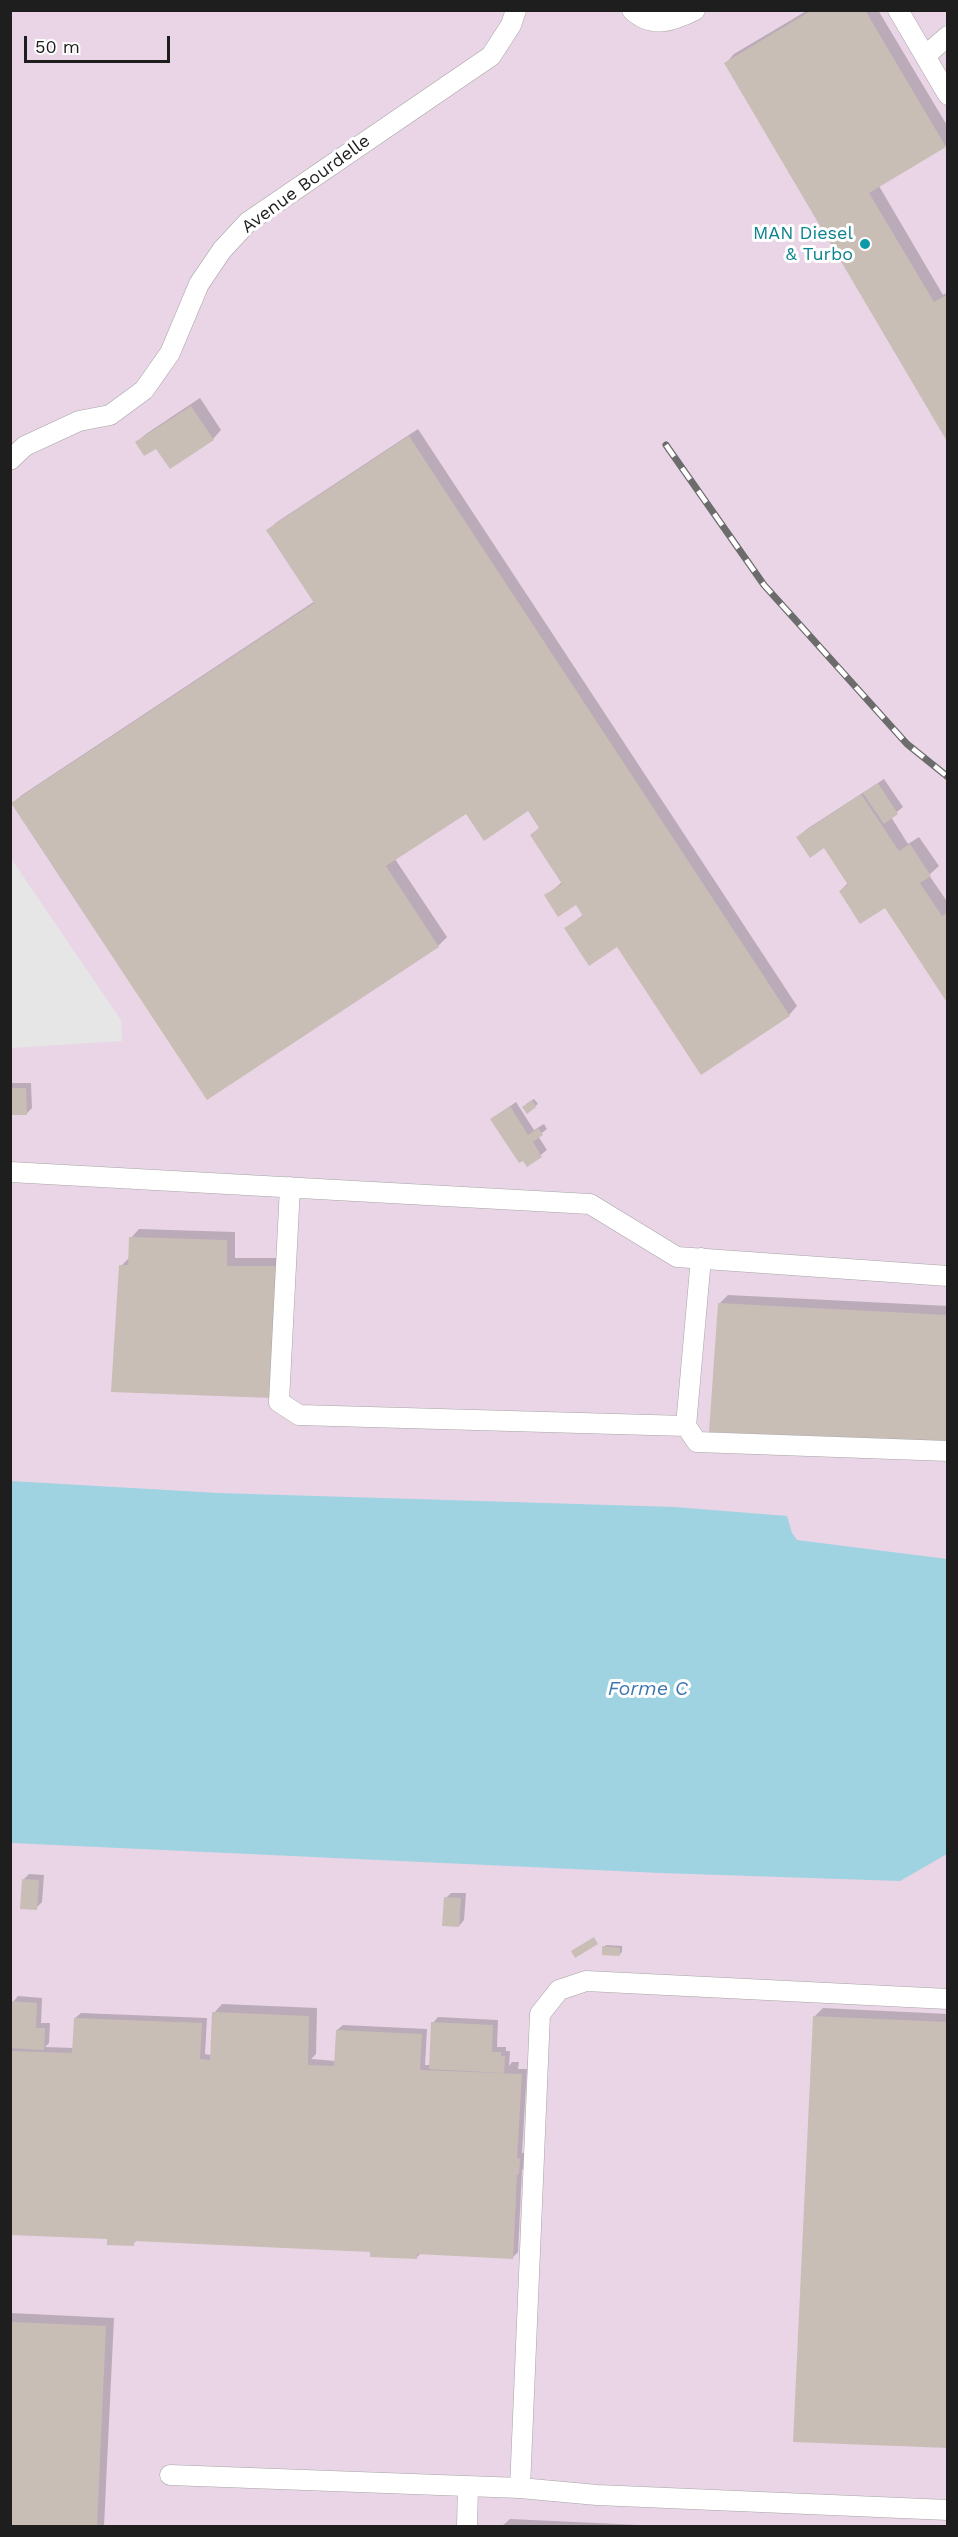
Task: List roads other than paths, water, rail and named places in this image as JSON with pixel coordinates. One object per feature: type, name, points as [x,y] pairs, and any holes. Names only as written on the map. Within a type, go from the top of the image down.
[{"type":"street","name":"Avenue Bourdelle","points":[[10,460],[25,446],[79,422],[110,414],[144,390],[170,353],[199,284],[222,250],[248,222],[491,56],[511,25],[516,10]]},
{"type":"street","points":[[632,10],[641,18],[649,21],[671,22],[695,10]]},
{"type":"street","points":[[898,10],[948,95]]},
{"type":"street","points":[[925,56],[948,36]]},
{"type":"street","points":[[10,1172],[590,1204],[677,1257],[948,1276]]},
{"type":"street","points":[[290,1187],[279,1402],[299,1415],[686,1426]]},
{"type":"street","points":[[700,1258],[686,1426],[697,1442],[948,1451]]},
{"type":"street","points":[[520,2488],[540,2014],[559,1990],[586,1981],[948,1999]]},
{"type":"street","points":[[170,2475],[520,2488],[597,2495],[948,2510]]},
{"type":"street","points":[[467,2526],[468,2487]]},
{"type":"water","name":"Forme C","points":[[10,1481],[219,1493],[675,1507],[787,1516],[792,1533],[797,1540],[947,1559],[947,1854],[900,1881],[660,1873],[11,1843]]},
{"type":"railway","points":[[666,445],[764,585],[907,744],[948,777]]},
{"type":"place","name":"MAN Diesel & Turbo","points":[[865,244]]}]
